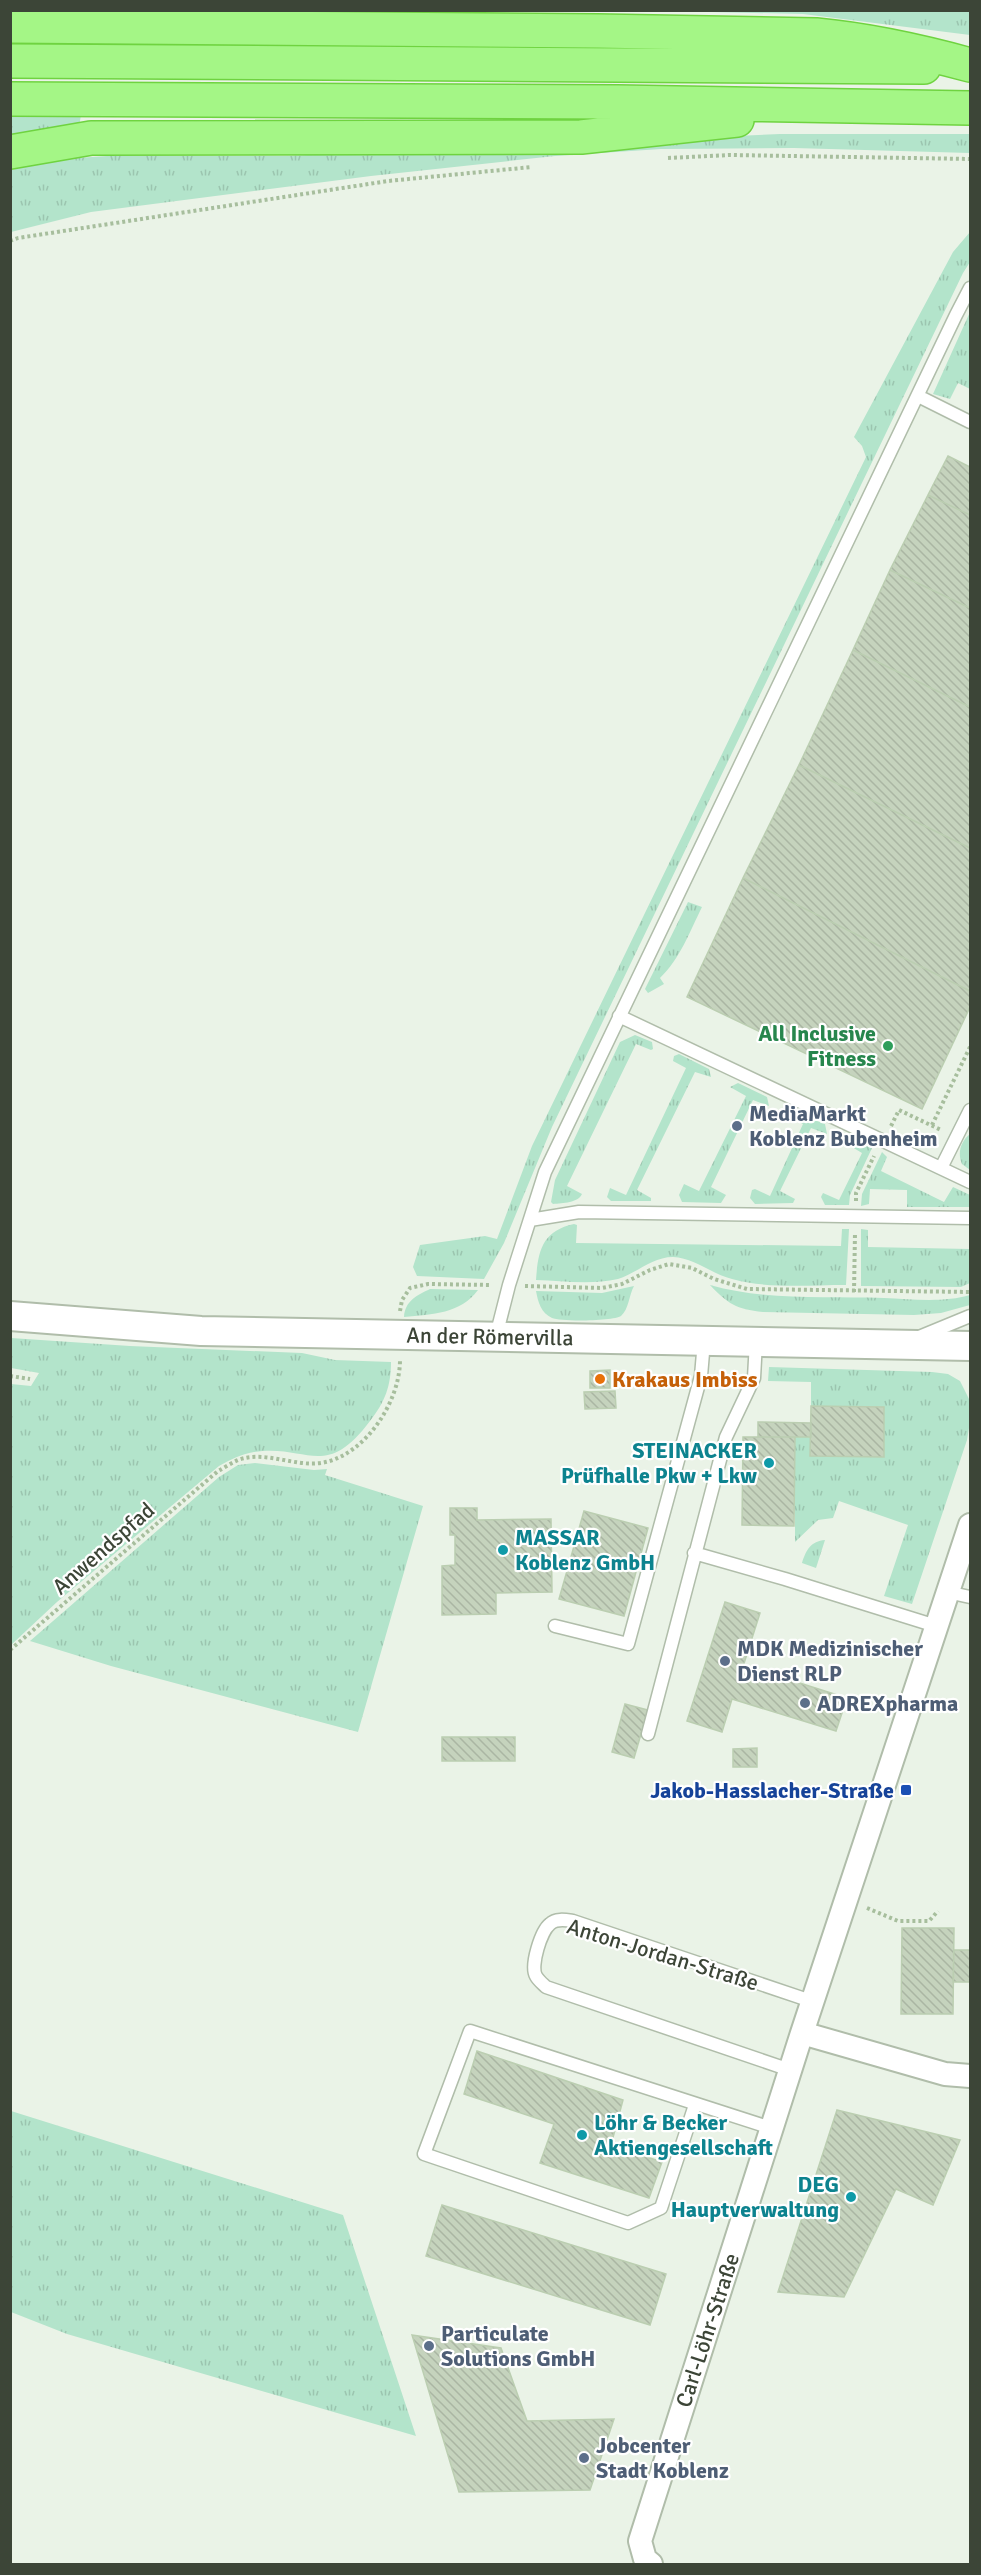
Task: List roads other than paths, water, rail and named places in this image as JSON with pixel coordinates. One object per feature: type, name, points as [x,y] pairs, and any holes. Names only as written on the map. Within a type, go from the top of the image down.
[{"type":"highway","points":[[382,10],[444,30]]},
{"type":"highway","points":[[10,26],[816,35],[919,51],[970,66]]},
{"type":"highway","points":[[10,61],[970,66]]},
{"type":"highway","points":[[10,99],[970,108]]},
{"type":"highway","points":[[10,152],[91,138],[581,137],[879,106]]},
{"type":"street","name":"An der Römervilla","points":[[10,1316],[201,1331],[970,1346]]},
{"type":"street","points":[[970,1526],[802,2033],[945,2074],[970,2076]]},
{"type":"street","name":"Carl-Löhr-Straße","points":[[648,2562],[640,2541],[802,2033]]},
{"type":"lane","points":[[496,1338],[509,1285],[545,1172],[970,288]]},
{"type":"lane","points":[[918,396],[970,422]]},
{"type":"lane","points":[[619,1016],[672,1039],[970,1182]]},
{"type":"lane","points":[[942,1168],[970,1110]]},
{"type":"lane","points":[[530,1220],[591,1212],[970,1218]]},
{"type":"lane","points":[[901,1344],[970,1316]]},
{"type":"lane","points":[[555,1626],[628,1644],[701,1376],[704,1341]]},
{"type":"lane","points":[[648,1734],[726,1437],[754,1378],[756,1341]]},
{"type":"lane","points":[[694,1553],[936,1626]]},
{"type":"lane","points":[[947,1592],[970,1597]]},
{"type":"lane","name":"Anton-Jordan-Straße","points":[[790,2070],[546,1987],[536,1976],[533,1965],[542,1937],[550,1924],[560,1920],[573,1921],[814,2002]]},
{"type":"lane","points":[[695,2106],[661,2208],[628,2223],[424,2154],[470,2031],[695,2106],[771,2128]]},
{"type":"place","name":"All Inclusive Fitness","points":[[888,1046]]},
{"type":"place","name":"MediaMarkt Koblenz Bubenheim","points":[[737,1126]]},
{"type":"place","name":"Krakaus Imbiss","points":[[600,1379]]},
{"type":"place","name":"STEINACKER Prüfhalle Pkw + Lkw","points":[[769,1463]]},
{"type":"place","name":"MASSAR Koblenz GmbH","points":[[503,1550]]},
{"type":"place","name":"MDK Medizinischer Dienst RLP","points":[[725,1661]]},
{"type":"place","name":"ADREXpharma","points":[[805,1703]]},
{"type":"place","name":"Jakob-Hasslacher-Straße","points":[[906,1790]]},
{"type":"place","name":"Löhr & Becker Aktiengesellschaft","points":[[582,2135]]},
{"type":"place","name":"DEG Hauptverwaltung","points":[[851,2197]]},
{"type":"place","name":"Particulate Solutions GmbH","points":[[429,2346]]},
{"type":"place","name":"Jobcenter Stadt Koblenz","points":[[584,2458]]}]
